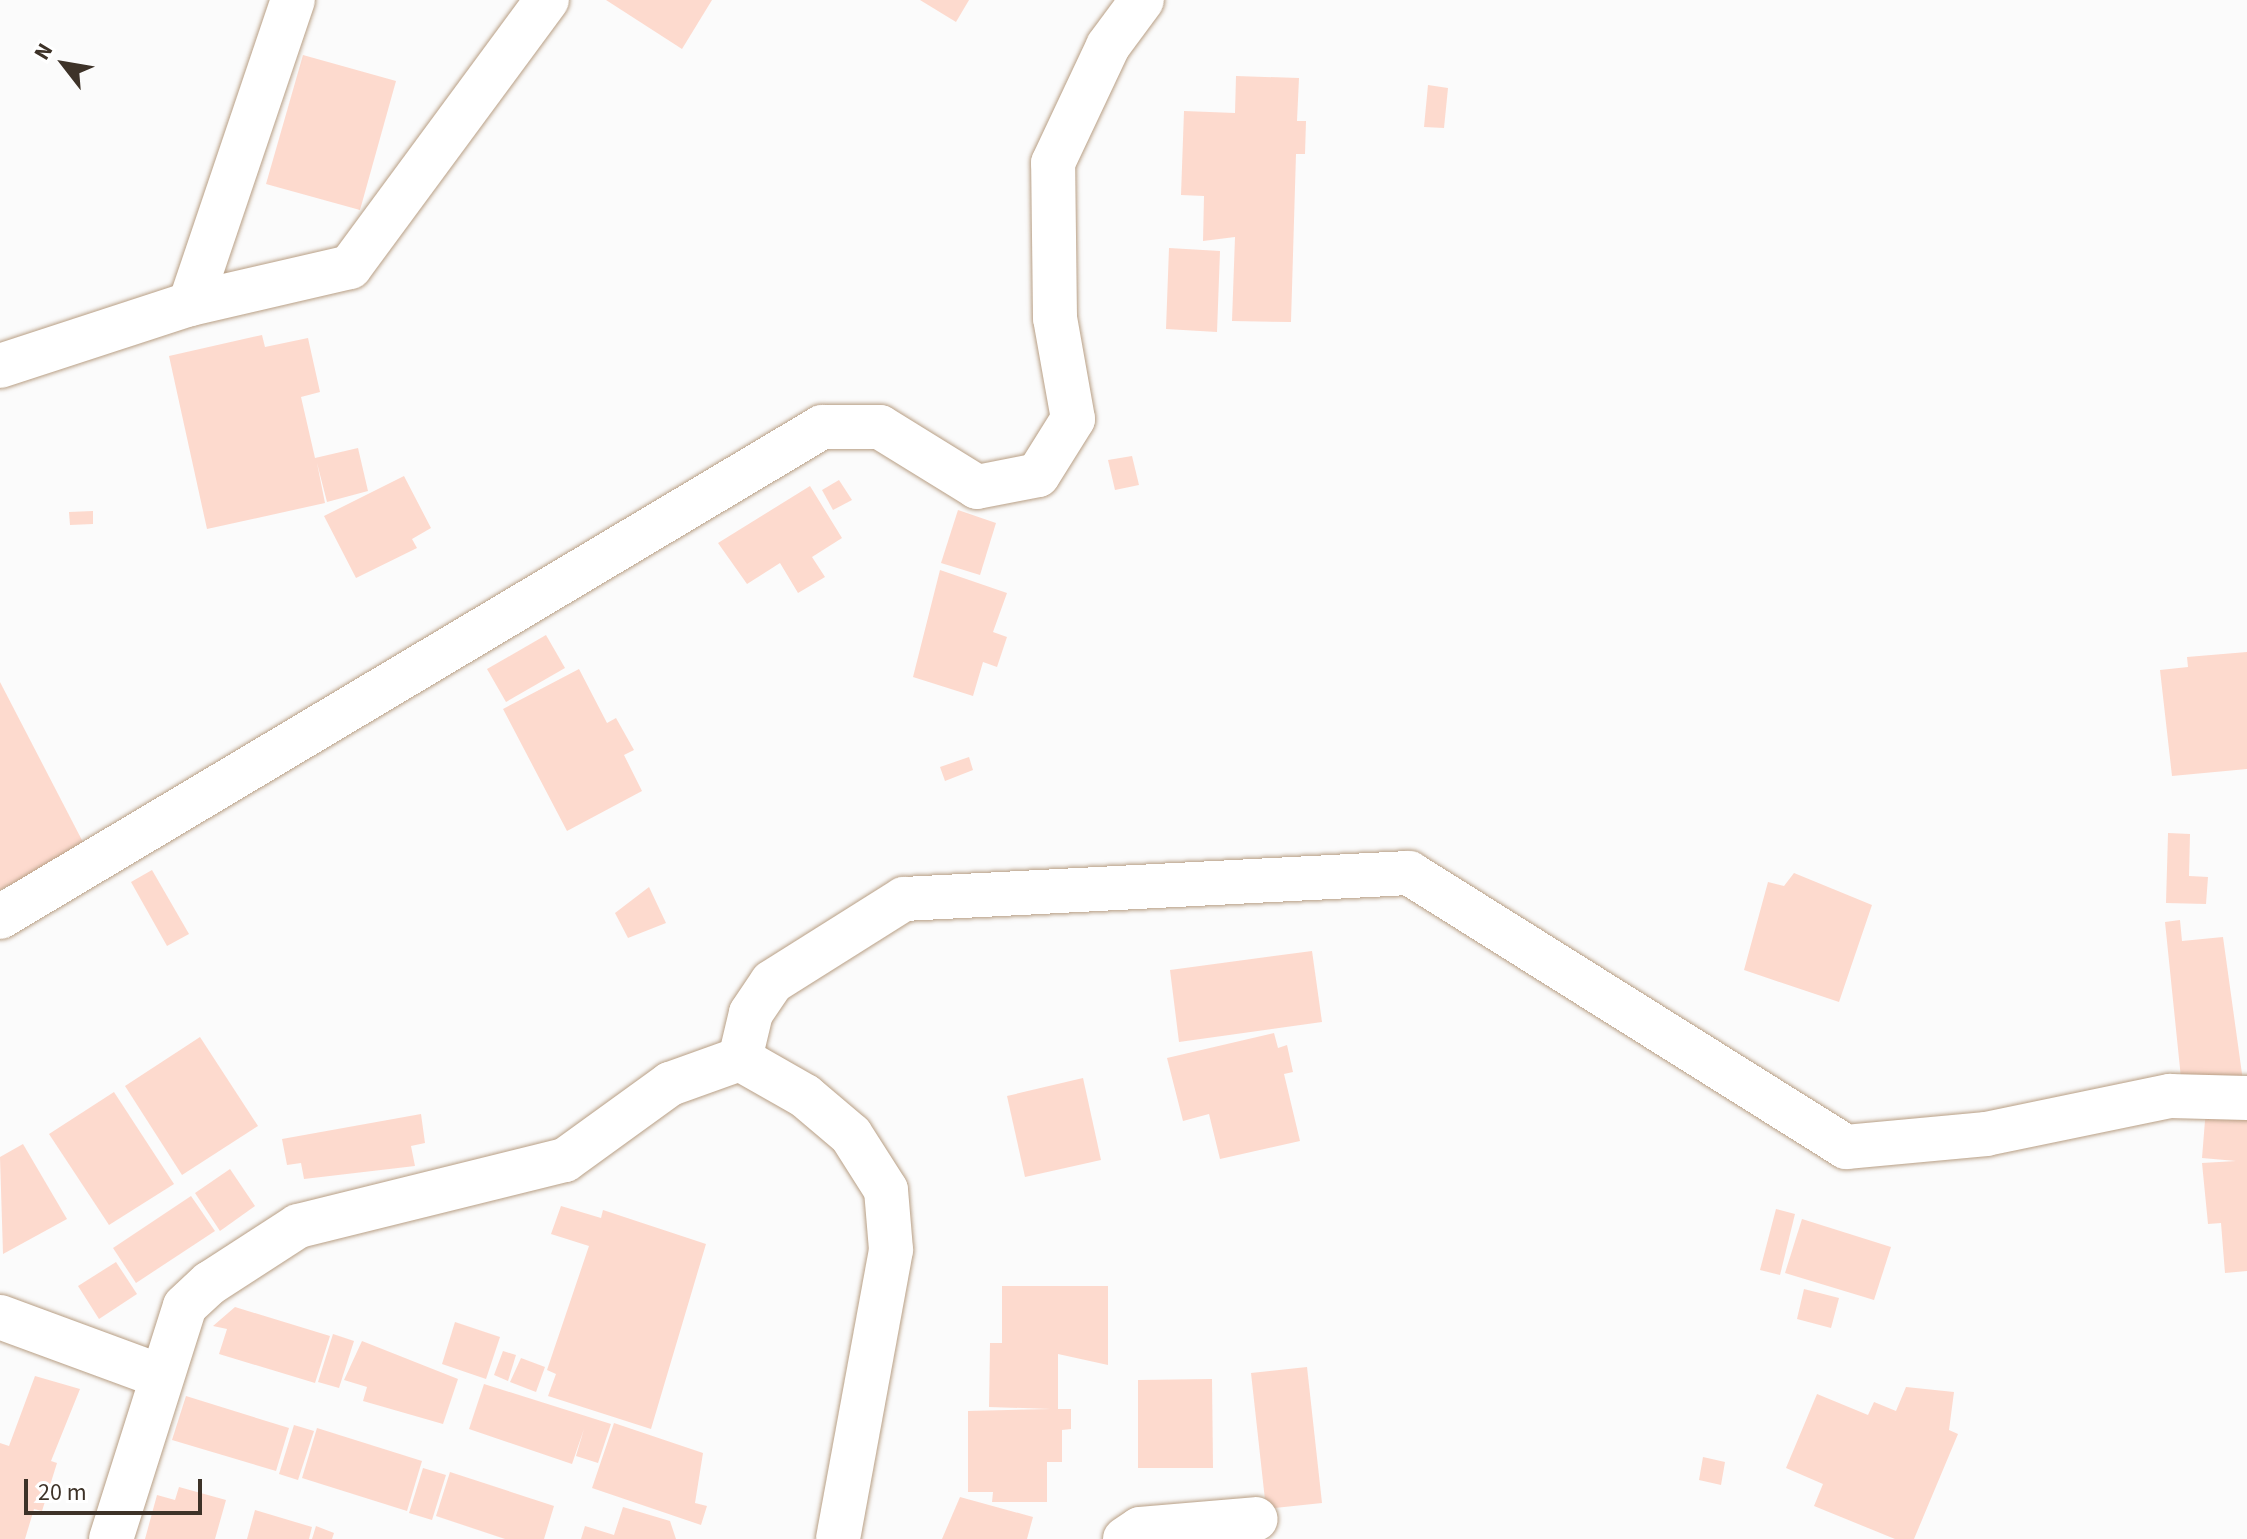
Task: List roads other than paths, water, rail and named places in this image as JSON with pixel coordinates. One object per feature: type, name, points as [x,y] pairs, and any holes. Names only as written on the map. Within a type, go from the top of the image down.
[{"type":"street","points":[[190,304],[293,0]]},
{"type":"street","points":[[0,366],[190,304],[350,267],[547,0]]},
{"type":"street","points":[[0,917],[822,427],[880,427],[977,487],[1038,475],[1073,419],[1055,318],[1053,163],[1108,46],[1142,0]]},
{"type":"street","points":[[740,1059],[751,1013],[772,982],[904,899],[1409,873],[1846,1147],[1986,1134],[2170,1096],[2247,1098]]},
{"type":"street","points":[[111,1539],[160,1376],[185,1306],[298,1226],[565,1160],[670,1084],[740,1059],[805,1096],[851,1135],[886,1190],[891,1250],[838,1539]]},
{"type":"street","points":[[0,1317],[160,1376]]},
{"type":"street","points":[[1125,1539],[1140,1529],[1256,1519]]}]
